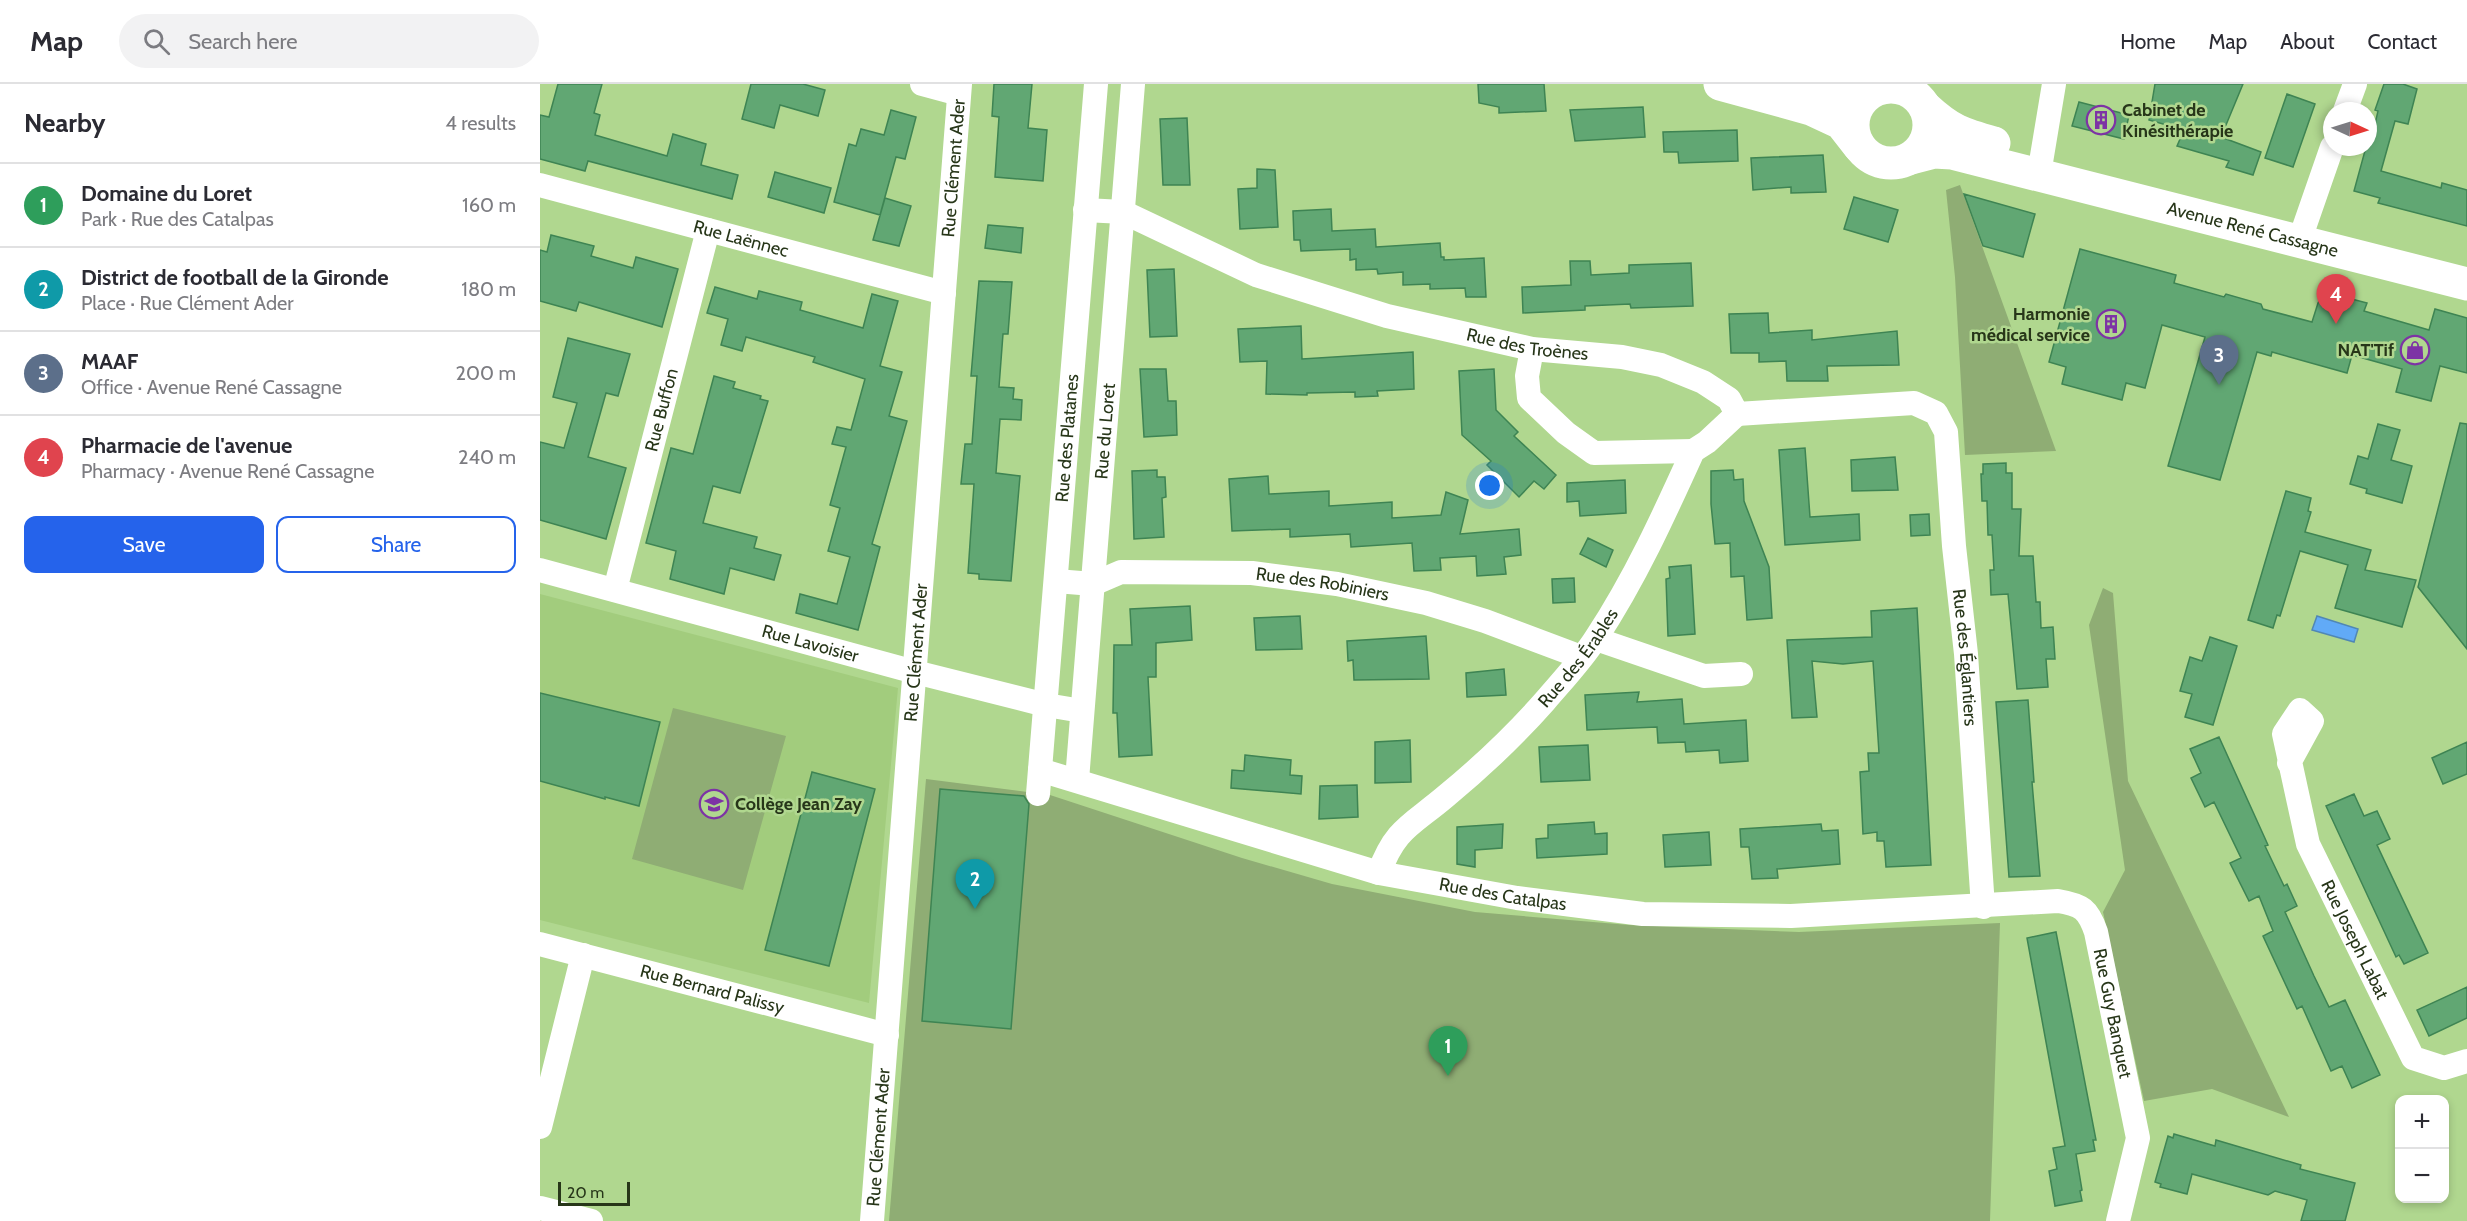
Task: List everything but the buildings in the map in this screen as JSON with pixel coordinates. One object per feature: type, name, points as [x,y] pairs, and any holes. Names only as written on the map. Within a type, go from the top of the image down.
[{"type":"main road","name":"Avenue René Cassagne","points":[[1720,84],[1810,109],[1841,123],[1858,146],[1872,158],[1888,164],[1934,152],[2041,165]]},
{"type":"main road","points":[[1796,84],[1813,89],[1849,93],[1886,87]]},
{"type":"main road","name":"Avenue René Cassagne","points":[[1886,87],[1912,93],[1943,124],[1959,134],[2041,165],[2302,233],[2467,284]]},
{"type":"main road","points":[[1858,146],[1853,122],[1859,104],[1886,87]]},
{"type":"main road","points":[[1911,158],[1920,150],[1929,129],[1929,118],[1925,107]]},
{"type":"main road","name":"Avenue René Cassagne","points":[[2302,233],[2467,264]]},
{"type":"street","points":[[922,84],[960,89]]},
{"type":"street","name":"Rue des Platanes","points":[[1038,794],[1096,84]]},
{"type":"street","name":"Rue du Loret","points":[[1077,780],[1133,84]]},
{"type":"street","points":[[2041,165],[2054,84]]},
{"type":"street","points":[[2348,102],[2355,84]]},
{"type":"street","name":"Rue Clément Ader","points":[[872,1221],[960,89]]},
{"type":"street","points":[[2302,233],[2329,156]]},
{"type":"street","name":"Rue Laënnec","points":[[540,185],[944,293]]},
{"type":"street","points":[[1085,210],[1123,212]]},
{"type":"street","name":"Rue des Troènes","points":[[1123,212],[1256,275],[1387,316],[1532,349],[1622,357],[1661,365],[1703,382],[1729,399],[1737,414]]},
{"type":"street","name":"Rue Buffon","points":[[615,590],[708,230]]},
{"type":"street","points":[[1532,349],[1527,376],[1529,398],[1566,433],[1594,453],[1693,451]]},
{"type":"street","name":"Rue des Églantiers","points":[[1737,414],[1914,403],[1935,413],[1946,432],[1954,546],[1966,654],[1983,907]]},
{"type":"street","name":"Rue des Érables","points":[[1379,873],[1387,850],[1408,825],[1445,797],[1488,758],[1543,703],[1588,648],[1640,563],[1693,451],[1737,414]]},
{"type":"street","name":"Rue Lavoisier","points":[[540,570],[915,672],[1046,705],[1082,711]]},
{"type":"street","name":"Rue des Robiniers","points":[[1056,581],[1093,584],[1121,572],[1252,573],[1337,584],[1426,603],[1485,621],[1704,676],[1741,674]]},
{"type":"street","name":"Rue Joseph Labat","points":[[2289,763],[2308,844],[2413,1058],[2444,1068],[2467,1061]]},
{"type":"street","name":"Rue des Catalpas","points":[[1040,770],[1379,873],[1517,898],[1642,914],[1791,916],[1983,907]]},
{"type":"street","name":"Rue Guy Banquet","points":[[1983,907],[2058,901],[2076,904],[2090,914],[2096,932],[2138,1138],[2118,1221]]},
{"type":"street","name":"Rue Bernard Palissy","points":[[540,944],[887,1035]]},
{"type":"street","points":[[540,1127],[584,955]]},
{"type":"street","points":[[540,1208],[591,1221]]},
{"type":"shaded area","points":[[1960,185],[2056,451],[1965,455],[1955,277],[1946,190]]},
{"type":"shaded area","points":[[2103,588],[2113,593],[2128,781],[2289,1117],[2212,1089],[2144,1101],[2103,912],[2125,870],[2089,625]]},
{"type":"shaded area","name":"Collège Jean Zay","points":[[540,594],[898,688],[869,1003],[540,920]]},
{"type":"shaded area","points":[[673,708],[786,736],[743,890],[632,859]]},
{"type":"shaded area","points":[[926,779],[1050,795],[1242,858],[1332,884],[1475,912],[1629,925],[1799,932],[2000,923],[1990,1221],[889,1221]]},
{"type":"water","points":[[2317,616],[2358,629],[2354,642],[2312,630]]},
{"type":"place","name":"Cabinet de Kinésithérapie","points":[[2101,120]]},
{"type":"place","name":"Harmonie médical service","points":[[2111,324]]},
{"type":"place","name":"Pharmacie de l'avenue","points":[[2336,324]]},
{"type":"place","name":"NAT'Tif","points":[[2415,350]]},
{"type":"place","name":"MAAF","points":[[2219,385]]},
{"type":"place","name":"Collège Jean Zay","points":[[714,804]]},
{"type":"place","name":"District de football de la Gironde","points":[[975,909]]},
{"type":"place","name":"Domaine du Loret","points":[[1448,1076]]}]
